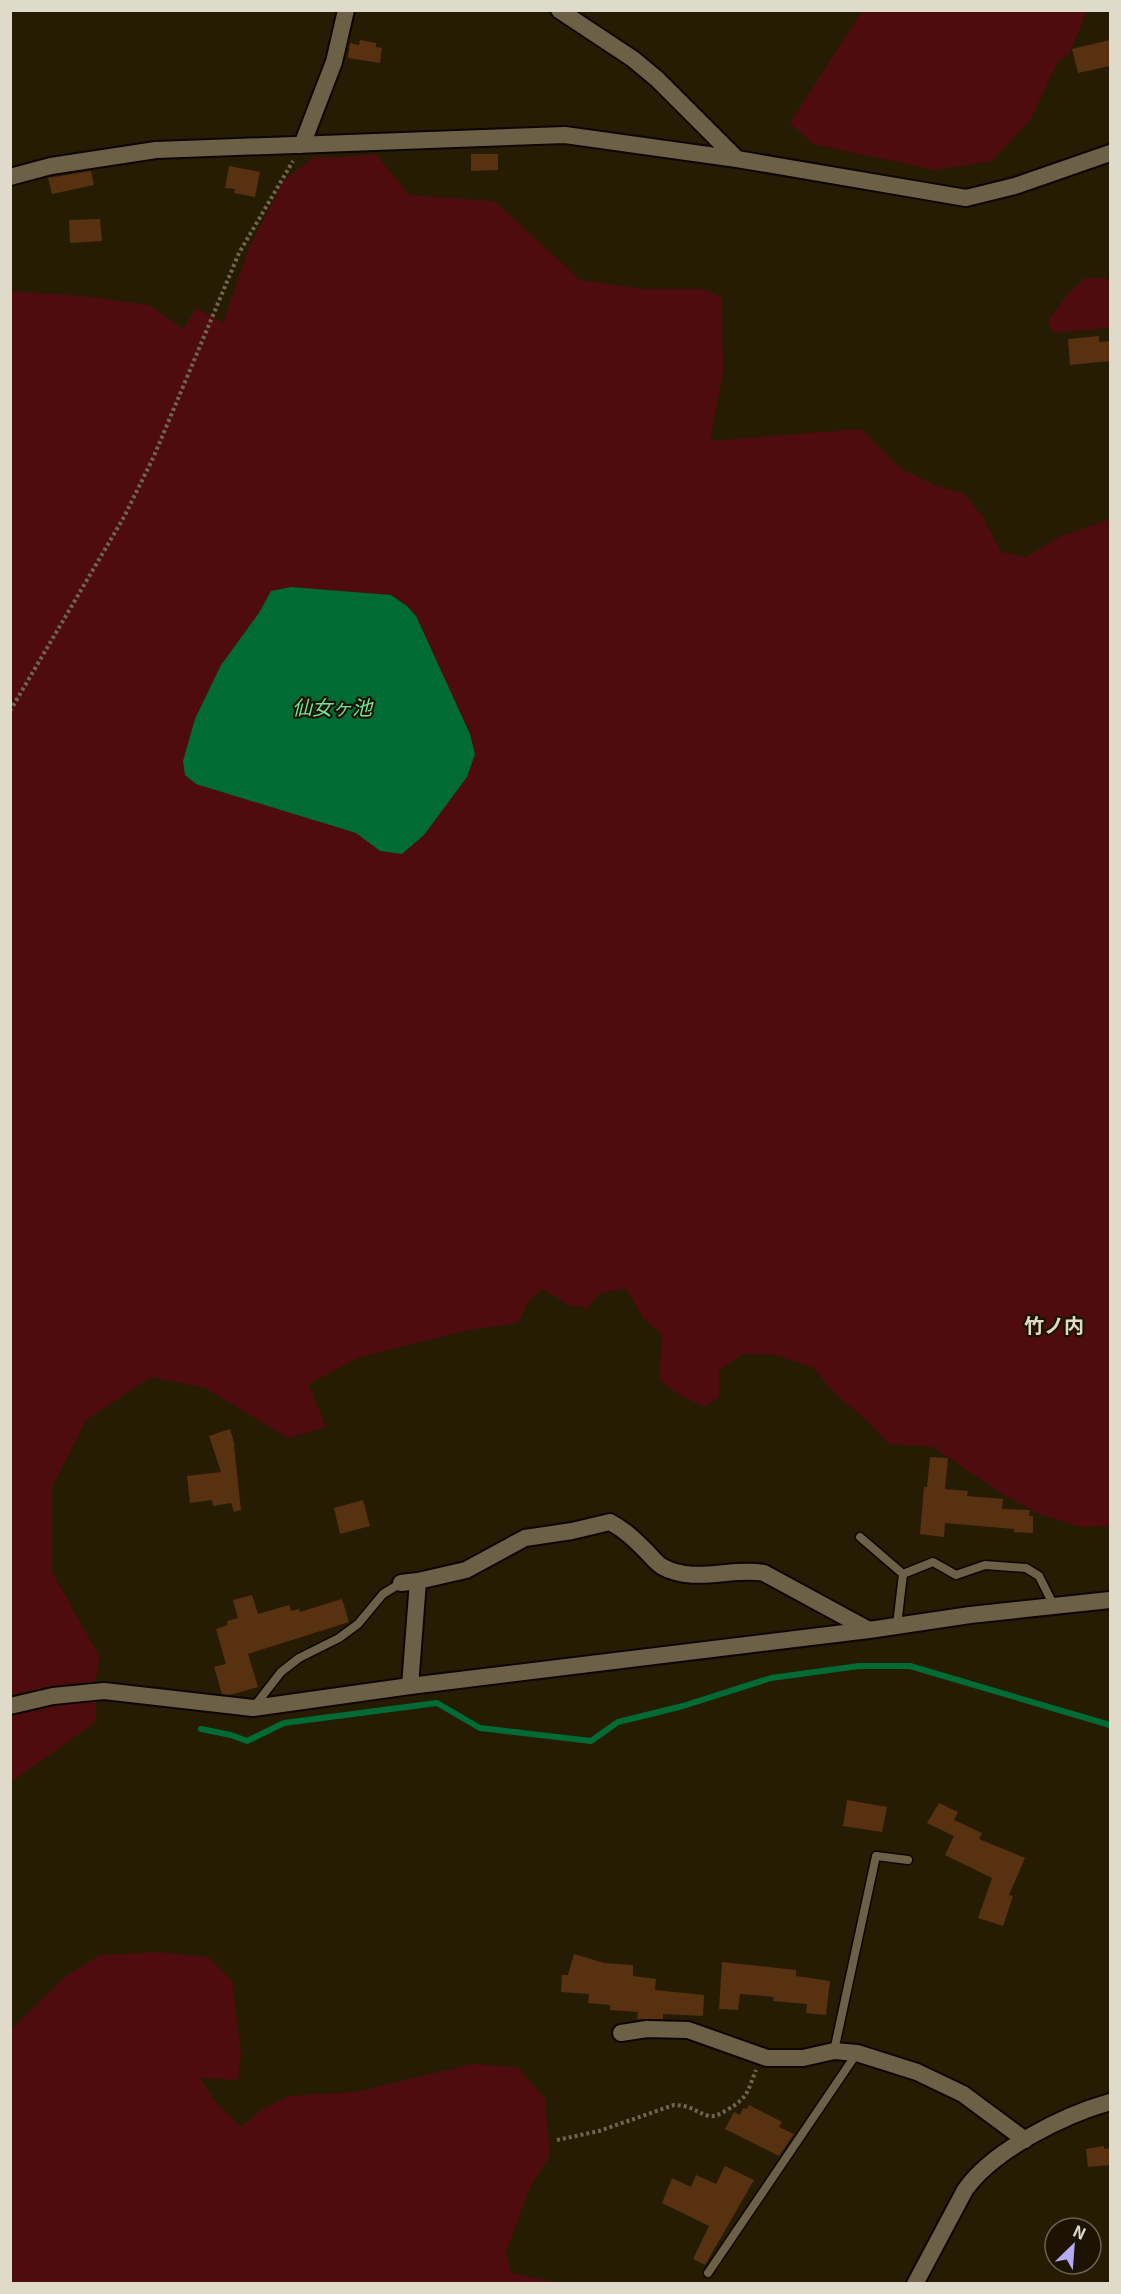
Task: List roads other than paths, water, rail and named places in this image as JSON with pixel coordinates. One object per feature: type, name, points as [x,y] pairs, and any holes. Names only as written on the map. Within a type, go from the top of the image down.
[{"type":"street","points":[[303,145],[334,62],[346,10]]},
{"type":"street","points":[[559,10],[633,59],[737,159]]},
{"type":"street","points":[[10,177],[51,165],[156,150],[565,135],[737,159],[966,198],[1016,186],[1110,153]]},
{"type":"street","points":[[401,1583],[466,1570],[525,1538],[572,1531],[610,1521],[625,1530],[662,1567],[681,1572],[715,1575],[752,1570],[764,1573],[869,1630]]},
{"type":"street","points":[[410,1686],[418,1581]]},
{"type":"street","points":[[10,1706],[53,1696],[104,1691],[253,1708],[410,1686],[1110,1600]]},
{"type":"street","points":[[621,2033],[647,2029],[688,2030],[767,2058],[802,2058],[834,2051],[857,2053],[917,2072],[963,2094],[1024,2140]]},
{"type":"street","points":[[915,2283],[974,2178],[990,2162],[1024,2140],[1089,2108],[1110,2102]]},
{"type":"lane","points":[[860,1537],[903,1575]]},
{"type":"lane","points":[[903,1575],[933,1562],[956,1575],[985,1565],[1026,1568],[1040,1576],[1054,1606]]},
{"type":"lane","points":[[897,1625],[903,1575]]},
{"type":"lane","points":[[253,1708],[280,1672],[299,1658],[339,1638],[370,1612],[383,1594],[401,1583]]},
{"type":"lane","points":[[834,2051],[876,1856],[908,1860]]},
{"type":"lane","points":[[708,2273],[857,2053]]},
{"type":"water","name":"仙女ヶ池","points":[[291,587],[391,595],[407,606],[416,616],[470,734],[475,754],[467,777],[424,835],[402,854],[380,851],[356,833],[196,784],[185,775],[183,761],[195,719],[221,665],[259,613],[271,591]]},
{"type":"waterway","points":[[201,1729],[247,1741],[284,1723],[437,1703],[480,1728],[591,1741],[618,1722],[683,1706],[771,1678],[859,1666],[910,1666],[1110,1725]]},
{"type":"district","name":"竹ノ内","points":[[1054,1324]]}]
